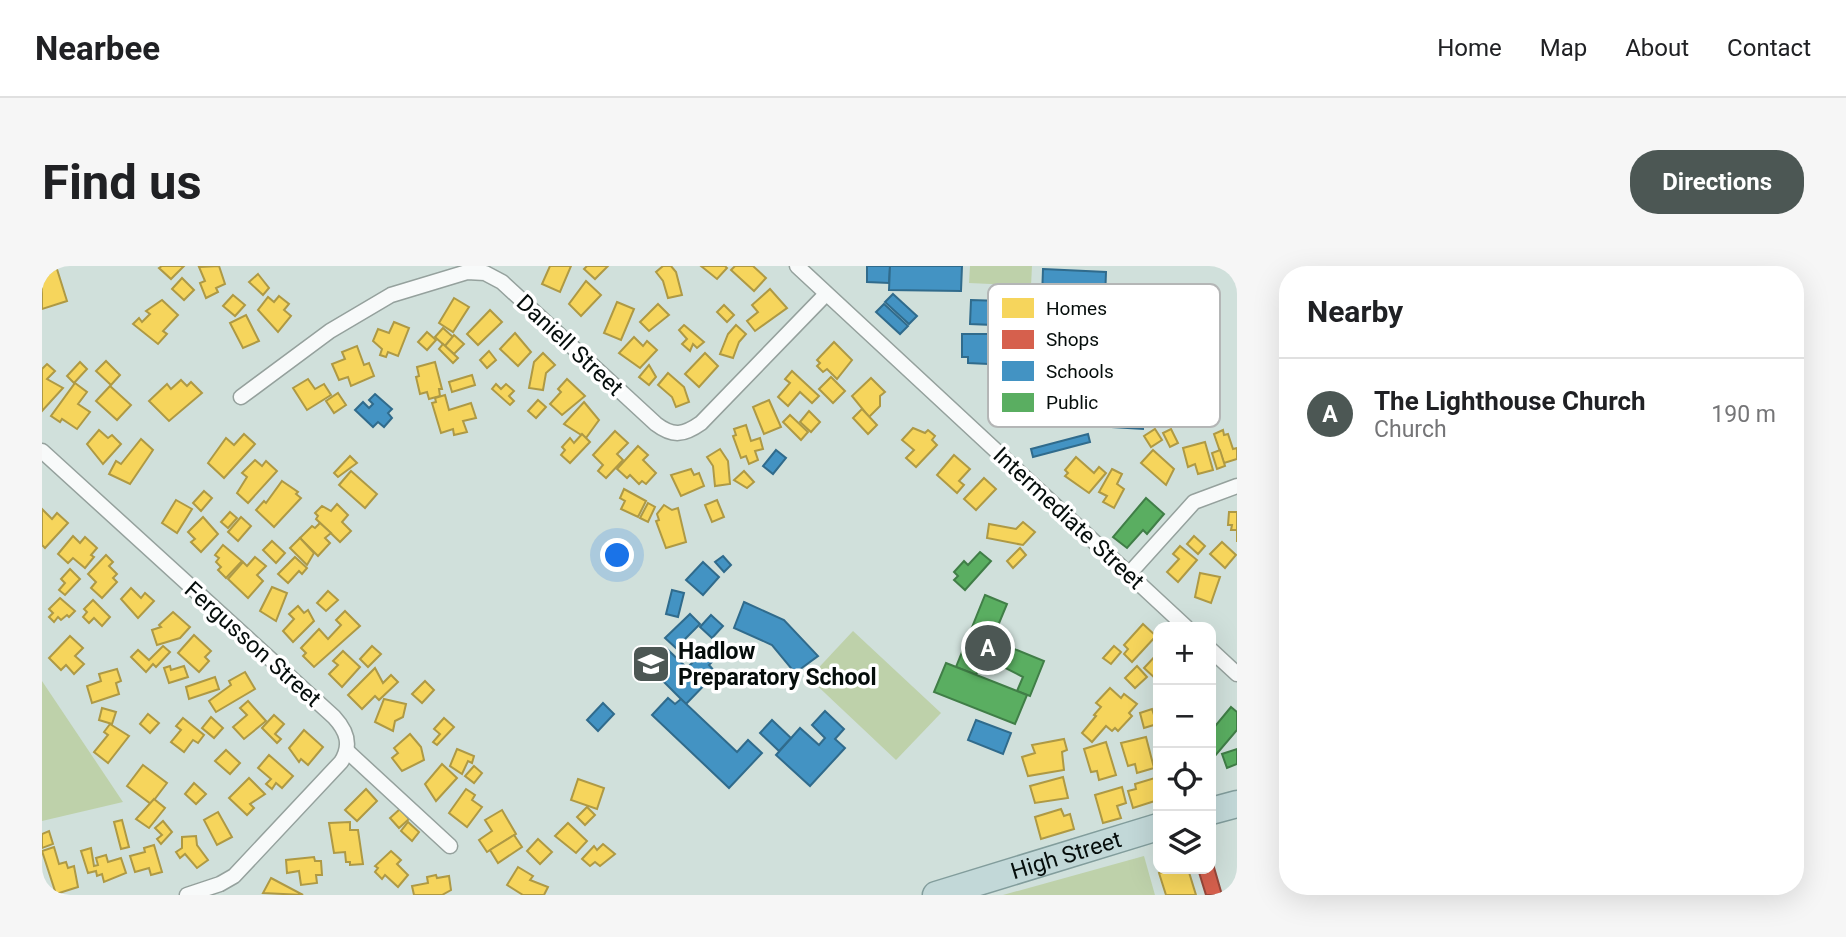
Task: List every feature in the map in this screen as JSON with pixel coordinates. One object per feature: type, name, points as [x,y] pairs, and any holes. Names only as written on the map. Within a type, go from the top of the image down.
[{"type":"highway","points":[[1216,809],[1237,803]]},
{"type":"highway","name":"High Street","points":[[936,895],[1153,829]]},
{"type":"street","name":"Intermediate Street","points":[[797,266],[1181,622]]},
{"type":"street","name":"Daniell Street","points":[[241,397],[264,377],[374,303],[467,272],[485,273],[502,282],[656,424],[669,434],[688,433],[701,423],[826,293]]},
{"type":"street","name":"Fergusson Street","points":[[42,451],[334,717],[344,729],[347,751],[450,846]]},
{"type":"street","points":[[1129,574],[1194,502],[1237,486]]},
{"type":"street","points":[[1216,655],[1237,674]]},
{"type":"street","points":[[187,895],[220,884],[234,876],[341,762],[347,751]]},
{"type":"green space","points":[[970,266],[1032,266],[1031,284],[969,283]]},
{"type":"green space","points":[[853,631],[941,713],[896,760],[809,678]]},
{"type":"green space","points":[[42,681],[123,802],[42,821]]},
{"type":"green space","points":[[1144,856],[1155,895],[1003,895]]},
{"type":"building: Homes","points":[[42,266],[56,266],[67,301],[42,309]]},
{"type":"building: Homes","points":[[184,266],[171,279],[159,268]]},
{"type":"building: Homes","points":[[219,266],[225,284],[216,288],[218,292],[206,298],[200,283],[205,281],[199,267]]},
{"type":"building: Homes","points":[[550,266],[571,266],[560,292],[542,284]]},
{"type":"building: Homes","points":[[587,266],[608,266],[595,279],[584,269]]},
{"type":"building: Homes","points":[[663,266],[671,266],[676,272],[682,295],[668,298],[663,281],[656,272]]},
{"type":"building: Homes","points":[[701,266],[725,266],[727,268],[717,279]]},
{"type":"building: Homes","points":[[735,266],[753,266],[766,278],[754,291],[731,270]]},
{"type":"building: Homes","points":[[258,274],[269,288],[263,295],[249,282]]},
{"type":"building: Homes","points":[[182,278],[194,290],[184,300],[172,289]]},
{"type":"building: Homes","points":[[586,281],[601,295],[581,316],[569,304]]},
{"type":"building: Homes","points":[[770,289],[787,308],[755,331],[747,321],[758,312],[752,305]]},
{"type":"building: Homes","points":[[233,295],[245,305],[235,316],[223,306]]},
{"type":"building: Homes","points":[[279,296],[289,304],[284,310],[291,316],[278,332],[258,310],[268,297],[274,302]]},
{"type":"building: Homes","points":[[454,298],[469,307],[453,332],[439,323]]},
{"type":"building: Homes","points":[[162,300],[178,315],[163,331],[167,334],[158,344],[133,324],[139,318],[142,322],[150,314],[146,311]]},
{"type":"building: Homes","points":[[617,302],[634,309],[621,340],[604,333]]},
{"type":"building: Homes","points":[[658,304],[669,315],[649,331],[640,322]]},
{"type":"building: Homes","points":[[724,305],[734,315],[727,322],[717,312]]},
{"type":"building: Homes","points":[[490,310],[502,322],[478,345],[467,334]]},
{"type":"building: Homes","points":[[246,315],[259,341],[243,348],[230,323]]},
{"type":"building: Homes","points":[[394,322],[409,328],[398,356],[388,352],[386,357],[380,355],[382,349],[373,341],[378,329],[389,333]]},
{"type":"building: Homes","points":[[684,325],[704,342],[697,348],[693,344],[690,351],[682,344],[687,339],[679,330]]},
{"type":"building: Homes","points":[[736,325],[746,334],[739,342],[733,358],[720,354],[728,334]]},
{"type":"building: Homes","points":[[443,328],[453,337],[445,346],[435,337]]},
{"type":"building: Homes","points":[[427,332],[436,340],[427,350],[418,342]]},
{"type":"building: Homes","points":[[515,333],[531,352],[518,366],[500,349]]},
{"type":"building: Homes","points":[[454,335],[464,344],[454,354],[445,346]]},
{"type":"building: Homes","points":[[634,337],[643,346],[647,341],[657,350],[640,368],[619,353]]},
{"type":"building: Homes","points":[[834,342],[852,360],[837,379],[827,369],[823,372],[817,366],[820,363],[817,360]]},
{"type":"building: Homes","points":[[443,344],[458,358],[453,363],[439,349]]},
{"type":"building: Homes","points":[[357,346],[364,365],[369,363],[374,376],[351,386],[348,377],[339,380],[332,364],[345,359],[342,352]]},
{"type":"building: Homes","points":[[489,351],[496,360],[487,368],[480,360]]},
{"type":"building: Homes","points":[[543,353],[555,365],[546,373],[543,390],[529,388],[534,362]]},
{"type":"building: Homes","points":[[705,353],[718,366],[699,387],[685,374]]},
{"type":"building: Homes","points":[[106,361],[120,375],[111,385],[96,371]]},
{"type":"building: Homes","points":[[80,362],[87,369],[74,383],[67,376]]},
{"type":"building: Homes","points":[[435,362],[442,389],[439,389],[440,396],[429,399],[427,392],[420,394],[417,367]]},
{"type":"building: Homes","points":[[47,364],[55,371],[47,379],[63,388],[42,411],[42,369]]},
{"type":"building: Homes","points":[[649,365],[656,377],[649,385],[639,377]]},
{"type":"building: Homes","points":[[792,371],[819,396],[812,403],[800,392],[788,406],[778,397],[790,383],[785,379]]},
{"type":"building: Homes","points":[[668,373],[684,387],[689,402],[676,407],[672,397],[658,385]]},
{"type":"building: Homes","points":[[472,375],[475,385],[452,392],[449,382]]},
{"type":"building: Homes","points":[[831,377],[845,391],[833,403],[819,389]]},
{"type":"building: Homes","points":[[871,378],[885,392],[880,396],[880,406],[869,417],[852,396]]},
{"type":"building: Homes","points":[[308,379],[315,389],[324,384],[331,395],[307,410],[293,388]]},
{"type":"building: Homes","points":[[567,379],[585,396],[562,415],[550,404],[561,392],[558,389]]},
{"type":"building: Homes","points":[[181,380],[187,386],[191,382],[202,393],[169,421],[149,401],[167,384],[171,389]]},
{"type":"building: Homes","points":[[75,383],[87,392],[78,404],[90,412],[77,429],[62,419],[60,422],[51,416]]},
{"type":"building: Homes","points":[[496,384],[501,389],[506,384],[514,391],[509,396],[514,401],[510,405],[492,389]]},
{"type":"building: Homes","points":[[110,386],[131,405],[117,420],[96,401]]},
{"type":"building: Homes","points":[[338,393],[346,405],[334,413],[326,401]]},
{"type":"building: Homes","points":[[445,395],[449,410],[471,403],[476,418],[463,421],[467,432],[454,435],[453,429],[441,433],[432,403],[436,402],[435,398]]},
{"type":"building: Homes","points":[[538,400],[546,407],[536,418],[528,411]]},
{"type":"building: Homes","points":[[769,400],[781,427],[764,434],[753,407]]},
{"type":"building: Homes","points":[[584,402],[599,420],[586,438],[564,424]]},
{"type":"building: Homes","points":[[862,409],[877,425],[868,434],[853,418]]},
{"type":"building: Homes","points":[[809,411],[820,422],[811,432],[800,422]]},
{"type":"building: Homes","points":[[790,415],[808,432],[801,440],[783,422]]},
{"type":"building: Homes","points":[[746,425],[751,441],[760,438],[763,449],[755,451],[758,460],[749,464],[746,456],[741,458],[733,436],[736,435],[734,429]]},
{"type":"building: Homes","points":[[913,428],[925,433],[928,430],[935,436],[932,440],[937,445],[916,467],[906,458],[914,450],[902,440]]},
{"type":"building: Homes","points":[[1155,429],[1162,440],[1151,447],[1144,436]]},
{"type":"building: Homes","points":[[1171,429],[1178,443],[1170,447],[1163,433]]},
{"type":"building: Homes","points":[[99,430],[108,438],[112,435],[121,444],[103,464],[87,444]]},
{"type":"building: Homes","points":[[1223,430],[1224,435],[1228,434],[1233,449],[1237,448],[1237,459],[1224,463],[1214,434]]},
{"type":"building: Homes","points":[[615,431],[628,443],[617,454],[623,460],[606,478],[598,471],[603,465],[593,455]]},
{"type":"building: Homes","points":[[244,434],[255,444],[224,478],[208,463],[226,438],[234,445]]},
{"type":"building: Homes","points":[[582,434],[590,442],[570,463],[561,455],[565,450],[562,447],[570,438],[574,443]]},
{"type":"building: Homes","points":[[141,439],[153,450],[130,484],[109,474],[116,461],[121,464]]},
{"type":"building: Homes","points":[[1205,442],[1213,470],[1198,474],[1195,464],[1188,467],[1183,448]]},
{"type":"building: Homes","points":[[638,446],[648,455],[643,460],[656,473],[646,484],[642,481],[639,484],[630,475],[627,478],[617,469]]},
{"type":"building: Homes","points":[[720,449],[728,461],[730,484],[715,486],[713,466],[707,457]]},
{"type":"building: Homes","points":[[1153,450],[1174,469],[1166,485],[1141,463]]},
{"type":"building: Homes","points":[[1220,450],[1225,466],[1217,469],[1212,453]]},
{"type":"building: Homes","points":[[954,455],[970,469],[959,481],[964,485],[957,493],[937,475]]},
{"type":"building: Homes","points":[[350,456],[357,463],[338,477],[334,473]]},
{"type":"building: Homes","points":[[1076,457],[1094,473],[1099,467],[1106,473],[1089,493],[1065,476],[1068,473],[1065,470]]},
{"type":"building: Homes","points":[[255,460],[262,466],[266,461],[277,471],[248,503],[237,493],[247,477],[242,473]]},
{"type":"building: Homes","points":[[691,469],[694,475],[699,473],[704,486],[681,496],[671,475]]},
{"type":"building: Homes","points":[[1112,469],[1122,474],[1117,484],[1124,489],[1114,508],[1103,502],[1107,496],[1099,492]]},
{"type":"building: Homes","points":[[351,471],[377,494],[365,508],[339,485]]},
{"type":"building: Homes","points":[[744,471],[754,482],[747,488],[734,480]]},
{"type":"building: Homes","points":[[984,478],[996,489],[976,510],[964,499]]},
{"type":"building: Homes","points":[[282,481],[298,492],[296,494],[301,498],[274,527],[256,510],[264,501],[266,503]]},
{"type":"building: Homes","points":[[624,489],[646,501],[638,517],[621,509],[625,501],[620,498]]},
{"type":"building: Homes","points":[[204,491],[212,498],[201,511],[193,503]]},
{"type":"building: Homes","points":[[176,500],[192,509],[177,533],[162,523]]},
{"type":"building: Homes","points":[[717,500],[724,517],[712,522],[705,505]]},
{"type":"building: Homes","points":[[648,503],[655,507],[648,522],[640,518]]},
{"type":"building: Homes","points":[[337,504],[348,515],[342,522],[351,531],[340,542],[316,519],[318,516],[315,513],[322,506],[331,511]]},
{"type":"building: Homes","points":[[664,505],[672,510],[678,508],[686,542],[666,548],[656,521],[659,520],[657,514]]},
{"type":"building: Homes","points":[[42,509],[52,519],[57,513],[68,523],[45,548],[42,545]]},
{"type":"building: Homes","points":[[230,512],[237,518],[228,528],[221,522]]},
{"type":"building: Homes","points":[[1229,512],[1237,512],[1237,530],[1231,530],[1232,525],[1228,525]]},
{"type":"building: Homes","points":[[203,517],[218,534],[201,552],[191,542],[195,539],[188,532]]},
{"type":"building: Homes","points":[[241,517],[251,526],[238,541],[228,532]]},
{"type":"building: Homes","points":[[1023,522],[1035,532],[1023,545],[987,538],[989,524],[1016,529]]},
{"type":"building: Homes","points":[[320,523],[331,533],[325,538],[330,543],[318,556],[300,538],[312,526],[315,528]]},
{"type":"building: Homes","points":[[73,536],[80,543],[85,537],[97,548],[85,568],[73,558],[68,563],[58,554]]},
{"type":"building: Homes","points":[[1194,536],[1205,546],[1198,554],[1187,544]]},
{"type":"building: Homes","points":[[300,538],[314,553],[307,565],[290,548]]},
{"type":"building: Homes","points":[[272,541],[285,553],[276,563],[263,550]]},
{"type":"building: Homes","points":[[1222,542],[1236,555],[1225,568],[1210,554]]},
{"type":"building: Homes","points":[[223,545],[242,561],[226,578],[218,570],[221,567],[216,562],[219,558],[215,555]]},
{"type":"building: Homes","points":[[1180,546],[1197,560],[1178,582],[1167,572],[1179,559],[1173,554]]},
{"type":"building: Homes","points":[[1020,548],[1026,555],[1013,568],[1007,561]]},
{"type":"building: Homes","points":[[106,555],[113,562],[109,566],[117,574],[113,578],[117,582],[102,598],[91,588],[96,582],[88,574]]},
{"type":"building: Homes","points":[[255,557],[266,566],[257,575],[263,581],[248,598],[228,579],[243,562],[247,566]]},
{"type":"building: Homes","points":[[295,557],[307,568],[302,574],[299,571],[288,583],[278,574]]},
{"type":"building: Homes","points":[[70,569],[80,579],[65,595],[59,590],[65,583],[61,579]]},
{"type":"building: Homes","points":[[1200,573],[1220,577],[1211,603],[1195,597]]},
{"type":"building: Homes","points":[[272,587],[287,593],[276,621],[260,611]]},
{"type":"building: Homes","points":[[131,588],[141,598],[145,593],[154,601],[138,618],[121,599]]},
{"type":"building: Homes","points":[[328,591],[338,600],[326,611],[317,603]]},
{"type":"building: Homes","points":[[60,598],[75,611],[61,620],[58,617],[54,622],[49,617],[53,613],[49,609]]},
{"type":"building: Homes","points":[[93,600],[110,617],[102,626],[94,618],[89,623],[83,617],[87,612],[84,609]]},
{"type":"building: Homes","points":[[298,606],[304,613],[308,610],[314,621],[293,642],[283,631],[294,619],[289,614]]},
{"type":"building: Homes","points":[[345,611],[360,626],[314,667],[303,656],[306,653],[301,648],[319,629],[328,639],[341,625],[336,620]]},
{"type":"building: Homes","points":[[173,612],[190,627],[180,638],[157,645],[152,630],[161,627],[159,625]]},
{"type":"building: Homes","points":[[1143,624],[1153,633],[1153,639],[1132,662],[1124,654],[1128,649],[1124,645]]},
{"type":"building: Homes","points":[[194,635],[211,651],[205,657],[209,661],[199,672],[178,653]]},
{"type":"building: Homes","points":[[70,636],[83,648],[75,656],[84,664],[74,674],[66,665],[61,670],[49,658]]},
{"type":"building: Homes","points":[[163,646],[170,652],[156,667],[153,664],[146,672],[131,657],[138,650],[149,660]]},
{"type":"building: Homes","points":[[372,646],[381,654],[368,667],[360,659]]},
{"type":"building: Homes","points":[[1114,646],[1121,652],[1111,664],[1103,658]]},
{"type":"building: Homes","points":[[343,651],[360,667],[342,687],[329,674],[338,665],[333,661]]},
{"type":"building: Homes","points":[[1153,658],[1153,676],[1144,668]]},
{"type":"building: Homes","points":[[170,666],[171,670],[184,666],[188,677],[169,683],[164,668]]},
{"type":"building: Homes","points":[[1137,666],[1147,677],[1135,688],[1125,678]]},
{"type":"building: Homes","points":[[375,668],[383,683],[391,675],[398,682],[379,700],[375,696],[362,709],[348,695]]},
{"type":"building: Homes","points":[[117,669],[121,681],[116,683],[119,694],[92,703],[87,686],[101,681],[99,674]]},
{"type":"building: Homes","points":[[245,672],[255,689],[216,712],[209,701],[231,685],[229,681]]},
{"type":"building: Homes","points":[[215,677],[219,689],[189,699],[186,687]]},
{"type":"building: Homes","points":[[425,681],[434,690],[422,703],[412,694]]},
{"type":"building: Homes","points":[[1110,688],[1121,698],[1124,694],[1137,704],[1129,713],[1132,716],[1118,731],[1115,728],[1112,731],[1106,726],[1092,742],[1082,733],[1101,707],[1096,703]]},
{"type":"building: Homes","points":[[384,699],[406,704],[403,717],[395,721],[393,731],[375,722]]},
{"type":"building: Homes","points":[[248,701],[266,721],[244,739],[233,727],[247,715],[240,708]]},
{"type":"building: Homes","points":[[102,708],[116,712],[112,724],[99,720]]},
{"type":"building: Homes","points":[[1152,709],[1153,725],[1144,728],[1140,713]]},
{"type":"building: Homes","points":[[148,714],[159,723],[150,733],[140,724]]},
{"type":"building: Homes","points":[[274,715],[284,724],[275,734],[281,739],[277,743],[262,728]]},
{"type":"building: Homes","points":[[211,717],[223,728],[214,738],[202,728]]},
{"type":"building: Homes","points":[[183,718],[204,735],[198,743],[193,740],[184,752],[171,742],[181,730],[176,726]]},
{"type":"building: Homes","points":[[444,718],[454,727],[437,745],[433,742],[440,734],[434,729]]},
{"type":"building: Homes","points":[[110,724],[129,736],[108,763],[94,752],[108,735],[104,732]]},
{"type":"building: Homes","points":[[304,730],[323,747],[308,765],[301,759],[299,762],[289,748]]},
{"type":"building: Homes","points":[[410,734],[421,747],[424,760],[402,771],[392,758],[398,753],[394,748]]},
{"type":"building: Homes","points":[[1146,737],[1153,768],[1137,773],[1135,764],[1128,766],[1121,743]]},
{"type":"building: Homes","points":[[1064,739],[1067,750],[1062,752],[1064,770],[1028,776],[1022,757],[1035,753],[1032,745]]},
{"type":"building: Homes","points":[[1106,742],[1116,775],[1099,780],[1097,771],[1091,772],[1084,749]]},
{"type":"building: Homes","points":[[457,749],[474,756],[472,763],[468,761],[462,774],[450,766]]},
{"type":"building: Homes","points":[[226,750],[240,763],[230,774],[215,761]]},
{"type":"building: Homes","points":[[269,755],[293,776],[282,788],[276,783],[272,789],[266,784],[271,779],[258,768]]},
{"type":"building: Homes","points":[[442,764],[457,778],[436,801],[425,784]]},
{"type":"building: Homes","points":[[143,765],[167,783],[151,804],[127,786]]},
{"type":"building: Homes","points":[[474,766],[482,773],[474,783],[465,776]]},
{"type":"building: Homes","points":[[1063,777],[1068,798],[1035,803],[1030,786]]},
{"type":"building: Homes","points":[[249,778],[265,794],[250,804],[254,808],[247,815],[229,798]]},
{"type":"building: Homes","points":[[578,779],[604,788],[597,809],[571,800]]},
{"type":"building: Homes","points":[[1153,779],[1153,802],[1133,808],[1128,791],[1136,789],[1135,784]]},
{"type":"building: Homes","points":[[194,783],[206,794],[196,804],[185,794]]},
{"type":"building: Homes","points":[[1122,787],[1126,803],[1117,806],[1121,818],[1103,823],[1095,795]]},
{"type":"building: Homes","points":[[366,789],[377,801],[357,821],[345,810]]},
{"type":"building: Homes","points":[[466,789],[475,795],[472,800],[482,807],[467,827],[449,813]]},
{"type":"building: Homes","points":[[154,799],[165,808],[149,828],[136,819]]},
{"type":"building: Homes","points":[[587,807],[595,815],[585,825],[577,817]]},
{"type":"building: Homes","points":[[400,809],[409,819],[399,828],[390,818]]},
{"type":"building: Homes","points":[[1061,809],[1064,816],[1070,814],[1074,829],[1041,839],[1035,817]]},
{"type":"building: Homes","points":[[502,810],[516,834],[487,852],[479,840],[492,831],[485,820]]},
{"type":"building: Homes","points":[[218,812],[232,837],[217,845],[204,820]]},
{"type":"building: Homes","points":[[122,820],[129,847],[121,849],[114,822]]},
{"type":"building: Homes","points":[[163,821],[172,832],[161,844],[157,839],[162,835],[155,828]]},
{"type":"building: Homes","points":[[350,822],[350,830],[358,830],[363,864],[350,865],[350,862],[346,862],[345,852],[334,853],[329,823]]},
{"type":"building: Homes","points":[[408,822],[419,832],[412,841],[401,831]]},
{"type":"building: Homes","points":[[568,823],[587,841],[576,853],[555,836]]},
{"type":"building: Homes","points":[[49,831],[53,844],[42,848],[42,834]]},
{"type":"building: Homes","points":[[514,835],[522,847],[498,863],[490,850]]},
{"type":"building: Homes","points":[[196,836],[197,845],[208,860],[197,868],[185,854],[180,858],[176,852],[182,848],[182,837]]},
{"type":"building: Homes","points":[[538,839],[552,852],[540,864],[527,851]]},
{"type":"building: Homes","points":[[603,844],[615,854],[600,866],[595,862],[590,866],[582,859],[594,846],[597,850]]},
{"type":"building: Homes","points":[[154,845],[162,872],[151,875],[149,868],[135,872],[130,856],[145,852],[144,848]]},
{"type":"building: Homes","points":[[54,847],[59,864],[66,862],[68,868],[74,866],[78,887],[56,894],[42,851]]},
{"type":"building: Homes","points":[[91,848],[94,866],[98,865],[96,858],[106,855],[108,862],[121,858],[126,873],[104,882],[102,874],[97,876],[96,871],[88,873],[81,851]]},
{"type":"building: Homes","points":[[391,851],[401,860],[397,864],[408,875],[398,887],[385,875],[382,879],[375,872],[378,868],[375,866]]},
{"type":"building: Homes","points":[[314,857],[315,861],[321,861],[322,875],[316,875],[317,883],[301,885],[299,871],[287,873],[286,860]]},
{"type":"building: Homes","points":[[518,867],[533,876],[530,880],[548,887],[544,895],[523,895],[507,885]]},
{"type":"building: Homes","points":[[1159,874],[1190,874],[1196,895],[1166,895]]},
{"type":"building: Homes","points":[[436,875],[437,878],[449,876],[451,890],[442,895],[414,895],[412,886],[428,883],[427,877]]},
{"type":"building: Homes","points":[[271,878],[303,895],[263,893]]},
{"type":"building: Shops","points":[[1200,874],[1216,874],[1222,895],[1206,895]]},
{"type":"building: Schools","points":[[867,266],[890,266],[889,283],[867,282]]},
{"type":"building: Schools","points":[[890,266],[962,266],[961,291],[889,290]]},
{"type":"building: Schools","points":[[1043,269],[1106,272],[1106,284],[1042,284]]},
{"type":"building: Schools","points":[[893,294],[917,316],[909,324],[885,302]]},
{"type":"building: Schools","points":[[971,300],[988,301],[988,325],[970,324]]},
{"type":"building: Schools","points":[[884,304],[908,326],[900,334],[876,312]]},
{"type":"building: Schools","points":[[962,334],[988,334],[988,364],[968,363],[968,357],[962,357]]},
{"type":"building: Schools","points":[[375,394],[392,409],[388,413],[392,418],[384,427],[378,422],[373,427],[355,410],[363,402],[369,408],[373,404],[369,400]]},
{"type":"building: Schools","points":[[1111,427],[1143,427],[1143,429]]},
{"type":"building: Schools","points":[[1088,434],[1090,442],[1033,457],[1031,449]]},
{"type":"building: Schools","points":[[776,450],[786,458],[773,474],[763,466]]},
{"type":"building: Schools","points":[[723,556],[731,565],[724,572],[715,562]]},
{"type":"building: Schools","points":[[703,562],[719,577],[703,595],[686,580]]},
{"type":"building: Schools","points":[[672,590],[684,593],[678,617],[666,614]]},
{"type":"building: Schools","points":[[744,602],[784,620],[818,656],[795,673],[772,645],[734,628]]},
{"type":"building: Schools","points":[[690,614],[700,624],[676,648],[665,638]]},
{"type":"building: Schools","points":[[711,615],[723,626],[712,638],[700,627]]},
{"type":"building: Schools","points":[[710,645],[719,654],[709,665],[716,673],[686,704],[649,667],[667,649],[687,668]]},
{"type":"building: Schools","points":[[668,698],[675,704],[681,699],[737,752],[748,740],[762,753],[729,788],[652,715]]},
{"type":"building: Schools","points":[[603,703],[614,714],[598,731],[587,720]]},
{"type":"building: Schools","points":[[825,711],[844,729],[835,739],[845,748],[810,786],[776,755],[800,728],[819,745],[825,738],[812,725]]},
{"type":"building: Schools","points":[[772,720],[791,738],[779,751],[760,733]]},
{"type":"building: Schools","points":[[976,720],[1011,733],[1003,754],[968,740]]},
{"type":"building: Public","points":[[1146,498],[1164,514],[1147,534],[1143,530],[1127,548],[1113,537]]},
{"type":"building: Public","points":[[980,552],[991,561],[965,590],[954,580],[958,576],[954,572],[964,561],[968,565]]},
{"type":"building: Public","points":[[985,595],[1007,604],[992,640],[1044,661],[1030,696],[1017,691],[1023,677],[984,657],[976,675],[956,667]]},
{"type":"building: Public","points":[[946,663],[1027,695],[1015,724],[934,692]]},
{"type":"building: Public","points":[[1231,707],[1237,712],[1237,730],[1216,755],[1216,748],[1216,725]]},
{"type":"building: Public","points":[[1237,749],[1237,764],[1227,768],[1222,754]]},
{"type":"place","name":"The Lighthouse Church","points":[[988,648]]},
{"type":"place","name":"Hadlow Preparatory School","points":[[651,664]]}]
